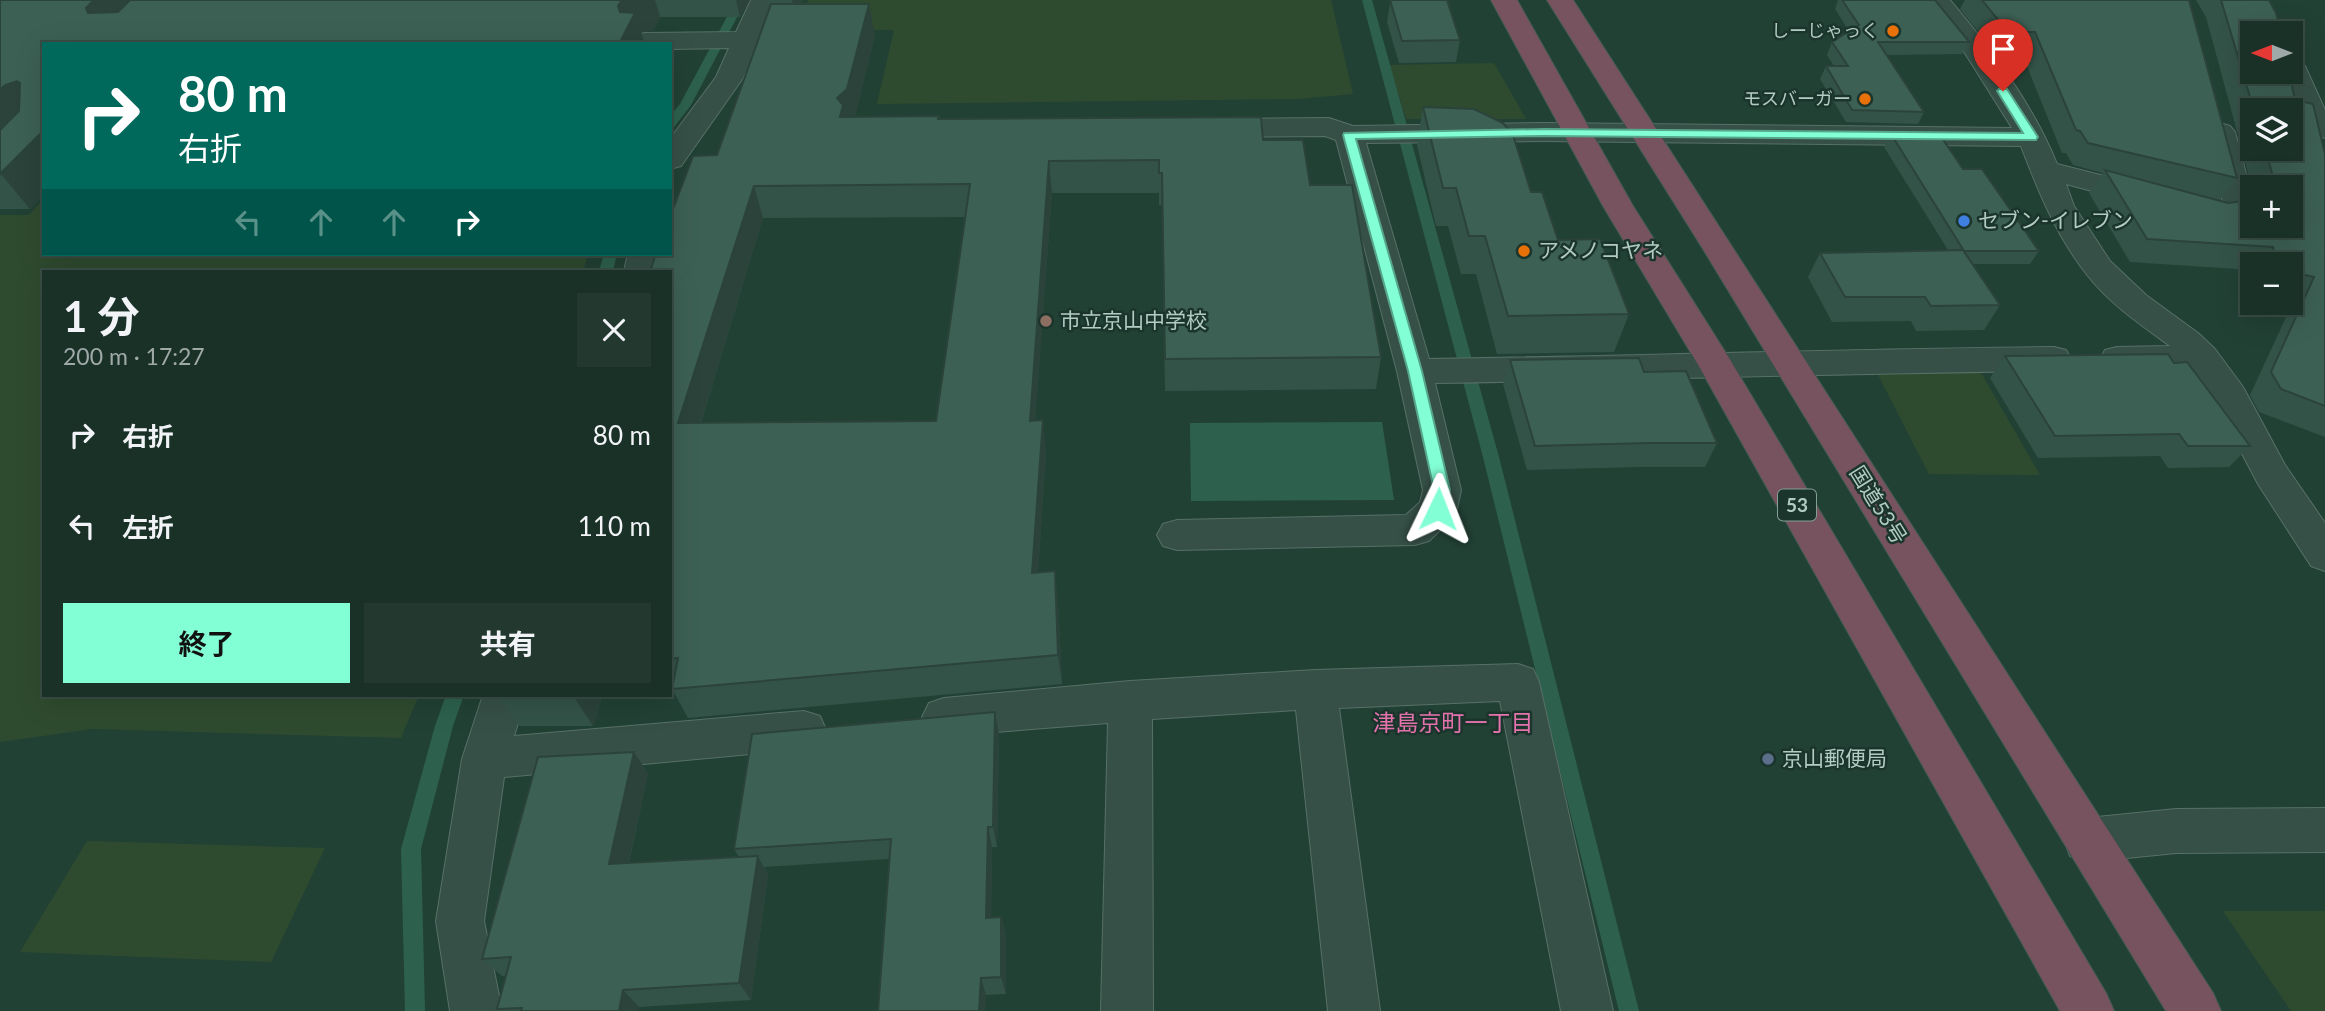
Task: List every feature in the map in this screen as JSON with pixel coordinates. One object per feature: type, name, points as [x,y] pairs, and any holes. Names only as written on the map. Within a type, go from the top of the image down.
[{"type":"highway","name":"53","points":[[1504,0],[1618,206],[1717,367],[2088,1011]]},
{"type":"highway","name":"国道53号","points":[[1560,0],[2195,1011]]},
{"type":"street","points":[[672,157],[729,78],[741,40],[764,0]]},
{"type":"street","points":[[1936,0],[1974,46],[2032,137],[2059,205],[2099,268],[2134,303],[2186,341],[2203,358],[2230,396],[2271,474],[2325,555]]},
{"type":"street","points":[[645,41],[741,40]]},
{"type":"street","points":[[2299,84],[2315,119],[2325,129]]},
{"type":"street","points":[[2047,170],[2211,212],[2241,211],[2214,108]]},
{"type":"street","points":[[1175,128],[1329,127],[1349,135],[1577,133],[2032,137]]},
{"type":"street","points":[[1177,535],[1415,530],[1438,509],[1442,490],[1415,371],[1349,135]]},
{"type":"street","points":[[1415,371],[1717,367],[1789,362],[2203,358]]},
{"type":"street","points":[[910,720],[1130,700],[1315,689],[1518,682],[1587,1011]]},
{"type":"street","points":[[1315,689],[1353,1011]]},
{"type":"street","points":[[476,1011],[460,921],[484,759],[504,697]]},
{"type":"street","points":[[1127,1011],[1130,700]]},
{"type":"street","points":[[484,759],[842,726]]},
{"type":"street","points":[[2087,840],[2176,831],[2325,830]]},
{"type":"shaded area","points":[[808,0],[1331,0],[1353,94],[1298,99],[877,104],[894,30],[798,30]]},
{"type":"shaded area","points":[[1494,63],[1526,119],[1406,119],[1389,65]]},
{"type":"shaded area","points":[[42,201],[42,256],[587,256],[583,270],[42,270],[42,697],[418,697],[401,738],[92,729],[0,742],[0,215],[29,215]]},
{"type":"shaded area","points":[[1980,371],[2040,475],[1929,474],[1877,373]]},
{"type":"shaded area","points":[[1382,422],[1394,500],[1191,501],[1190,423]]},
{"type":"shaded area","points":[[87,841],[325,848],[271,962],[20,952]]},
{"type":"shaded area","points":[[2223,911],[2325,911],[2325,1011],[2291,1011]]},
{"type":"building","points":[[0,0],[94,0],[86,8],[88,13],[118,12],[130,0],[622,0],[618,6],[620,12],[635,13],[620,42],[42,42],[42,132],[0,174],[0,130],[19,111],[20,83],[17,81],[5,85],[0,90]]},
{"type":"building","points":[[1390,0],[1447,0],[1460,40],[1402,41]]},
{"type":"building","points":[[1842,0],[1935,0],[1967,39],[1969,42],[1878,42],[1924,112],[1852,110],[1826,66],[1848,66],[1832,42],[1859,25]]},
{"type":"building","points":[[1982,0],[2189,0],[2237,178],[2088,143],[2080,131],[2076,130],[2035,32],[2008,32]]},
{"type":"building","points":[[2221,0],[2269,0],[2278,21],[2240,21],[2240,63]]},
{"type":"building","points":[[771,4],[869,4],[847,89],[837,98],[843,105],[840,117],[1261,117],[1263,140],[1303,140],[1310,185],[1352,185],[1381,357],[1165,359],[1162,173],[1159,173],[1159,160],[1049,161],[1030,421],[1043,420],[1032,573],[1055,571],[1058,655],[672,689],[678,658],[672,659],[672,270],[650,270],[655,256],[672,256],[672,212],[693,156],[717,155]],"holes":[[[970,184],[936,421],[678,423],[754,186]]]},
{"type":"building","points":[[2246,84],[2292,84],[2295,98],[2250,98]]},
{"type":"building","points":[[2303,102],[2313,104],[2325,154],[2325,406],[2281,389],[2271,372],[2297,315],[2303,315],[2303,301],[2314,277],[2303,275],[2303,252],[2274,252],[2273,247],[2147,239],[2105,170],[2228,203],[2240,202],[2240,238],[2303,238],[2303,175],[2272,173],[2268,161],[2303,161]]},
{"type":"building","points":[[1423,107],[1474,109],[1503,123],[1513,135],[1531,192],[1542,192],[1558,240],[1600,239],[1629,314],[1508,316],[1485,236],[1469,236],[1456,188],[1443,188]]},
{"type":"building","points":[[1891,134],[1940,135],[1963,169],[1982,169],[2039,251],[1964,251]]},
{"type":"building","points":[[1963,250],[2000,305],[1931,306],[1925,297],[1845,297],[1820,253]]},
{"type":"building","points":[[2168,354],[2174,363],[2187,362],[2250,446],[2188,446],[2179,434],[2055,436],[2005,356]]},
{"type":"building","points":[[1639,358],[1644,372],[1686,371],[1717,443],[1535,446],[1510,360]]},
{"type":"building","points":[[995,712],[993,827],[988,827],[986,918],[1001,917],[1001,977],[981,978],[979,1011],[878,1011],[891,839],[734,849],[752,734]]},
{"type":"building","points":[[634,752],[609,864],[758,856],[739,983],[623,990],[619,1011],[497,1009],[511,957],[482,959],[538,757]]},
{"type":"waterway","points":[[672,121],[685,105],[741,0]]},
{"type":"waterway","points":[[1367,0],[1491,457],[1629,1011]]},
{"type":"waterway","points":[[606,270],[610,256]]},
{"type":"waterway","points":[[415,1011],[411,849],[454,697]]},
{"type":"place","name":"しーじゃっく","points":[[1893,31]]},
{"type":"place","name":"モスバーガー","points":[[1865,99]]},
{"type":"place","name":"セブン-イレブン","points":[[1964,221]]},
{"type":"place","name":"アメノコヤネ","points":[[1524,251]]},
{"type":"place","name":"市立京山中学校","points":[[1046,321]]},
{"type":"place","name":"京山郵便局","points":[[1768,759]]},
{"type":"district","name":"津島京町一丁目","points":[[1453,723]]},
{"type":"route","points":[[1438,509],[1442,490],[1415,371],[1349,135],[1544,132],[2032,137],[2003,91]]}]
